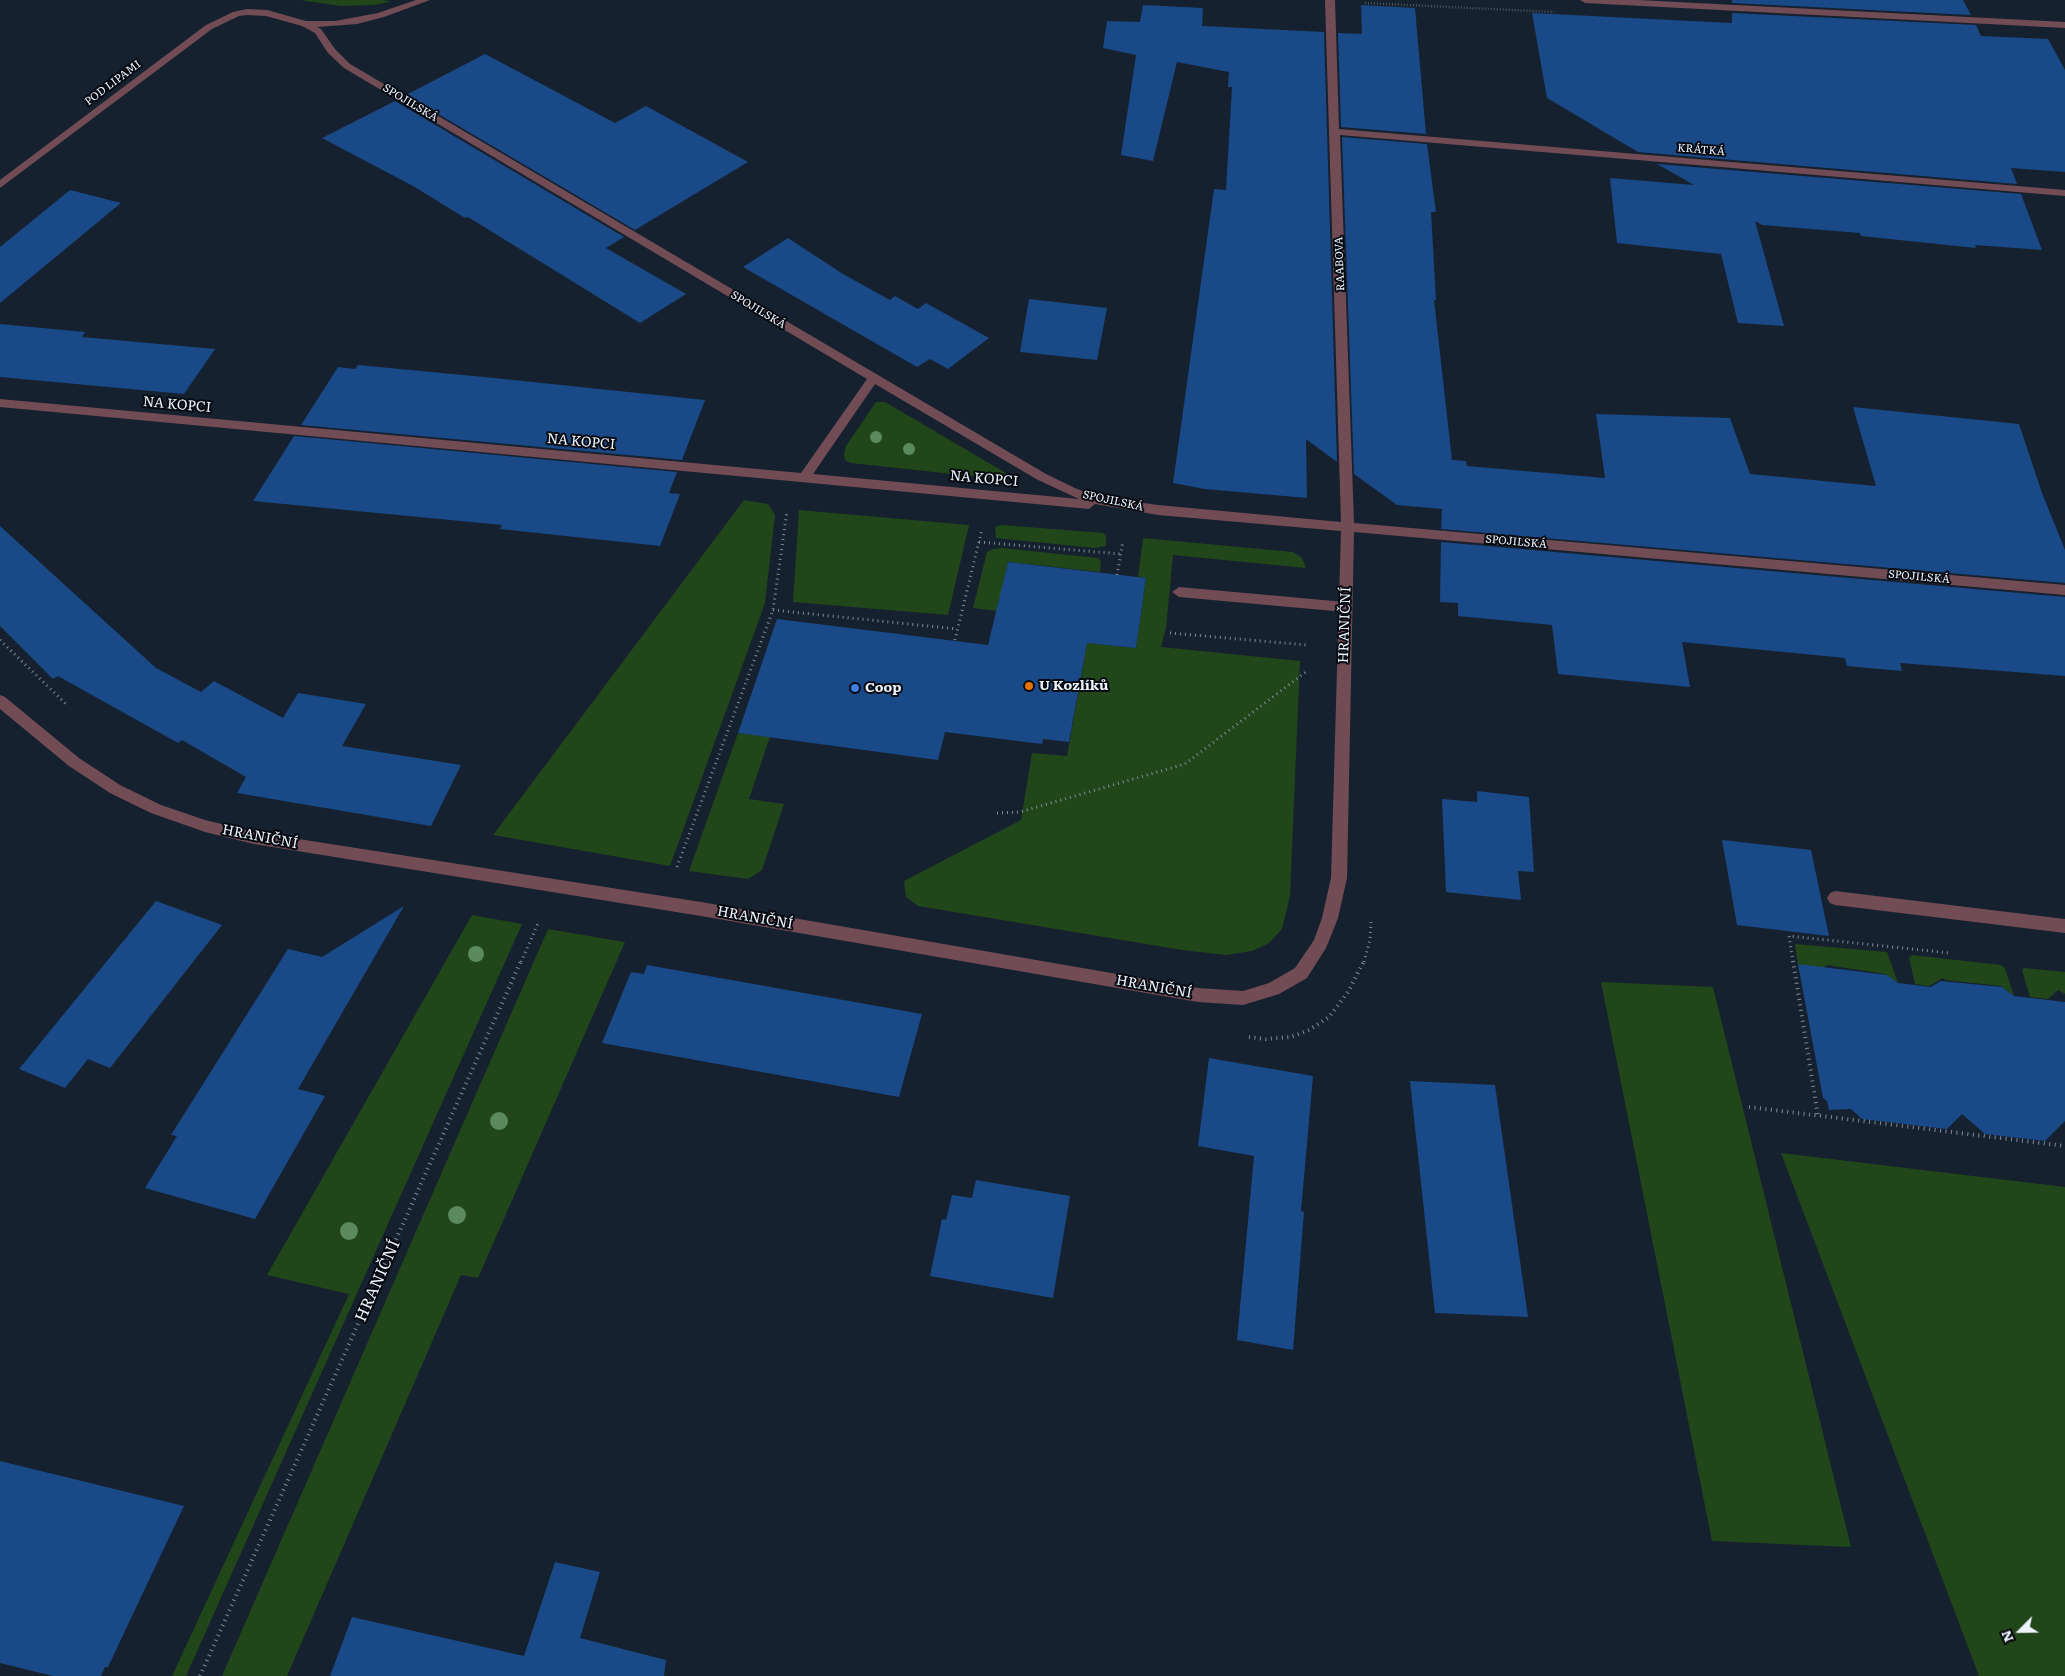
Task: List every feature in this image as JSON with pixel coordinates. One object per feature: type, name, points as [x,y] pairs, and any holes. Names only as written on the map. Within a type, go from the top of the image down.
[{"type":"street","points":[[305,24],[335,24],[357,21],[381,16],[425,0]]},
{"type":"street","name":"RAABOVA","points":[[1330,0],[1336,132],[1347,527]]},
{"type":"street","points":[[1585,0],[2065,25]]},
{"type":"street","name":"SPOJILSKÁ","points":[[248,7],[305,24],[318,31],[331,52],[347,66],[873,378],[1042,477],[1073,492],[1100,500],[1158,510],[2065,590]]},
{"type":"street","name":"POD LIPAMI","points":[[0,185],[189,41],[222,19],[248,7]]},
{"type":"street","name":"KRÁTKÁ","points":[[1336,132],[2065,193]]},
{"type":"street","points":[[804,478],[873,378]]},
{"type":"street","name":"NA KOPCI","points":[[0,403],[1158,510]]},
{"type":"street","name":"HRANIČNÍ","points":[[0,701],[74,762],[115,789],[156,809],[205,826],[254,838],[665,903],[1198,995],[1243,998],[1273,989],[1301,973],[1320,943],[1330,918],[1338,878],[1347,527]]},
{"type":"street","points":[[1180,592],[1345,607]]},
{"type":"street","points":[[1835,898],[2065,926]]},
{"type":"path","points":[[665,903],[773,610],[787,505]]},
{"type":"path","points":[[954,640],[979,542],[1121,552],[1117,574]]},
{"type":"path","points":[[773,610],[957,629]]},
{"type":"path","points":[[1170,633],[1309,645]]},
{"type":"path","points":[[0,640],[72,709]]},
{"type":"path","points":[[997,813],[1020,812],[1185,764],[1309,669]]},
{"type":"path","name":"HRANIČNÍ","points":[[200,1676],[540,918],[530,917]]},
{"type":"path","points":[[1244,1037],[1266,1039],[1291,1037],[1309,1030],[1329,1017],[1348,992],[1363,964],[1370,940],[1371,920]]},
{"type":"path","points":[[1818,1116],[1789,936],[1960,954]]},
{"type":"path","points":[[1749,1107],[2065,1146]]},
{"type":"green space","points":[[300,0],[384,0],[390,2],[373,5],[341,6]]},
{"type":"green space","points":[[876,402],[885,402],[1006,473],[1007,477],[999,479],[851,463],[845,460],[846,446]]},
{"type":"green space","points":[[744,500],[768,504],[775,515],[765,603],[670,866],[493,835]]},
{"type":"green space","points":[[799,510],[969,525],[948,615],[793,602]]},
{"type":"green space","points":[[1001,525],[1103,533],[1106,536],[1106,546],[1095,548],[996,538],[995,527]]},
{"type":"green space","points":[[1143,538],[1293,552],[1302,558],[1306,568],[1173,555],[1166,628],[1161,647],[1300,661],[1290,896],[1282,929],[1269,943],[1252,951],[1226,955],[1182,950],[918,906],[906,897],[904,881],[1021,820],[1032,753],[1067,756],[1087,643],[1136,648],[1146,578],[1138,577]]},
{"type":"green space","points":[[1002,548],[1098,558],[1101,561],[1100,572],[1008,562],[997,611],[973,608],[987,552]]},
{"type":"green space","points":[[738,733],[770,737],[749,799],[784,804],[762,870],[748,879],[689,871]]},
{"type":"green space","points":[[472,915],[522,924],[186,1676],[172,1676],[349,1294],[267,1275]]},
{"type":"green space","points":[[548,929],[625,942],[478,1278],[461,1275],[287,1676],[222,1676]]},
{"type":"green space","points":[[1795,944],[1887,952],[1898,983],[1885,974],[1827,965],[1816,974],[1799,972]]},
{"type":"green space","points":[[1912,955],[2001,965],[2005,968],[2014,996],[2001,986],[1945,980],[1943,978],[1929,986],[1915,984],[1909,958]]},
{"type":"green space","points":[[2024,968],[2065,972],[2065,994],[2058,990],[2048,999],[2030,997],[2022,970]]},
{"type":"green space","points":[[1601,982],[1713,987],[1851,1547],[1712,1541]]},
{"type":"green space","points":[[1781,1153],[2065,1187],[2065,1676],[1979,1676]]},
{"type":"building","points":[[1732,0],[1963,0],[1971,15],[1732,3]]},
{"type":"building","points":[[1143,5],[1203,8],[1202,26],[1324,32],[1337,462],[1306,439],[1307,498],[1205,489],[1173,483],[1214,189],[1226,190],[1232,87],[1228,87],[1229,72],[1177,62],[1153,161],[1121,155],[1136,55],[1103,48],[1107,21],[1140,22]]},
{"type":"building","points":[[1361,5],[1415,8],[1426,134],[1341,127],[1338,33],[1362,34]]},
{"type":"building","points":[[1532,13],[1732,23],[1732,13],[1976,25],[1981,36],[2048,39],[2065,70],[2065,172],[2011,168],[2017,184],[1638,152],[1547,98]]},
{"type":"building","points":[[485,54],[615,123],[646,106],[748,162],[635,230],[406,95]]},
{"type":"building","points":[[395,101],[624,237],[606,248],[686,294],[640,323],[468,217],[465,218],[413,186],[322,138]]},
{"type":"building","points":[[1342,137],[1427,144],[1436,212],[1431,212],[1436,300],[1434,300],[1452,460],[1466,461],[1467,466],[1605,478],[1596,414],[1730,418],[1750,474],[1876,486],[1853,407],[2019,424],[2042,493],[2065,550],[2065,583],[1441,529],[1442,509],[1397,505],[1354,474]]},
{"type":"building","points":[[1657,164],[2021,194],[2042,250],[1975,245],[1976,248],[1861,236],[1860,233],[1762,225],[1755,221],[1784,326],[1738,323],[1721,254],[1617,243],[1610,178],[1694,185]]},
{"type":"building","points":[[70,190],[121,203],[0,303],[0,247]]},
{"type":"building","points":[[788,238],[843,274],[890,300],[895,296],[918,309],[926,303],[989,338],[948,369],[930,359],[917,367],[743,267]]},
{"type":"building","points":[[1029,299],[1107,308],[1097,360],[1020,352]]},
{"type":"building","points":[[0,324],[85,332],[82,337],[215,349],[184,394],[0,377]]},
{"type":"building","points":[[358,365],[705,400],[682,460],[301,425],[338,367],[355,369]]},
{"type":"building","points":[[294,436],[677,472],[669,493],[680,494],[660,546],[500,529],[502,525],[253,501]]},
{"type":"building","points":[[0,526],[156,668],[201,692],[214,681],[283,718],[298,693],[366,704],[342,746],[461,765],[431,826],[237,793],[246,777],[182,740],[178,743],[58,676],[53,679],[0,626]]},
{"type":"building","points":[[1441,542],[2065,597],[2065,676],[1900,663],[1902,671],[1847,666],[1845,658],[1682,642],[1690,687],[1558,674],[1552,625],[1458,616],[1458,603],[1440,602]]},
{"type":"building","points":[[1008,562],[1146,578],[1136,648],[1087,643],[1069,742],[1043,739],[1042,744],[945,732],[938,760],[738,733],[777,619],[988,645]]},
{"type":"building","points":[[1477,791],[1529,797],[1534,872],[1518,871],[1521,900],[1446,892],[1442,799],[1477,802]]},
{"type":"building","points":[[1722,840],[1811,850],[1829,936],[1737,925]]},
{"type":"building","points":[[156,901],[222,925],[110,1068],[88,1059],[65,1088],[19,1069]]},
{"type":"building","points":[[404,906],[298,1089],[325,1096],[255,1219],[145,1188],[177,1136],[171,1135],[288,949],[322,957]]},
{"type":"building","points":[[1798,964],[1887,975],[1898,983],[1931,987],[1941,981],[2002,987],[2014,996],[2065,1002],[2065,1121],[2045,1141],[1985,1134],[1962,1114],[1947,1129],[1862,1119],[1851,1109],[1829,1110],[1827,1101],[1823,1098]]},
{"type":"building","points":[[647,965],[922,1014],[899,1097],[602,1043],[631,972],[644,974]]},
{"type":"building","points":[[1209,1058],[1313,1076],[1301,1211],[1304,1212],[1293,1350],[1237,1340],[1254,1156],[1198,1146]]},
{"type":"building","points":[[1410,1081],[1495,1085],[1528,1317],[1435,1313]]},
{"type":"building","points":[[976,1180],[1070,1196],[1053,1298],[930,1276],[942,1219],[946,1220],[952,1195],[972,1198]]},
{"type":"building","points":[[0,1461],[184,1506],[108,1667],[105,1667],[101,1676],[53,1676],[0,1663]]},
{"type":"building","points":[[555,1562],[600,1572],[580,1638],[666,1660],[664,1676],[330,1676],[352,1617],[524,1656]]},
{"type":"place","name":"U Kozlíků","points":[[1029,686]]},
{"type":"place","name":"Coop","points":[[855,688]]}]
